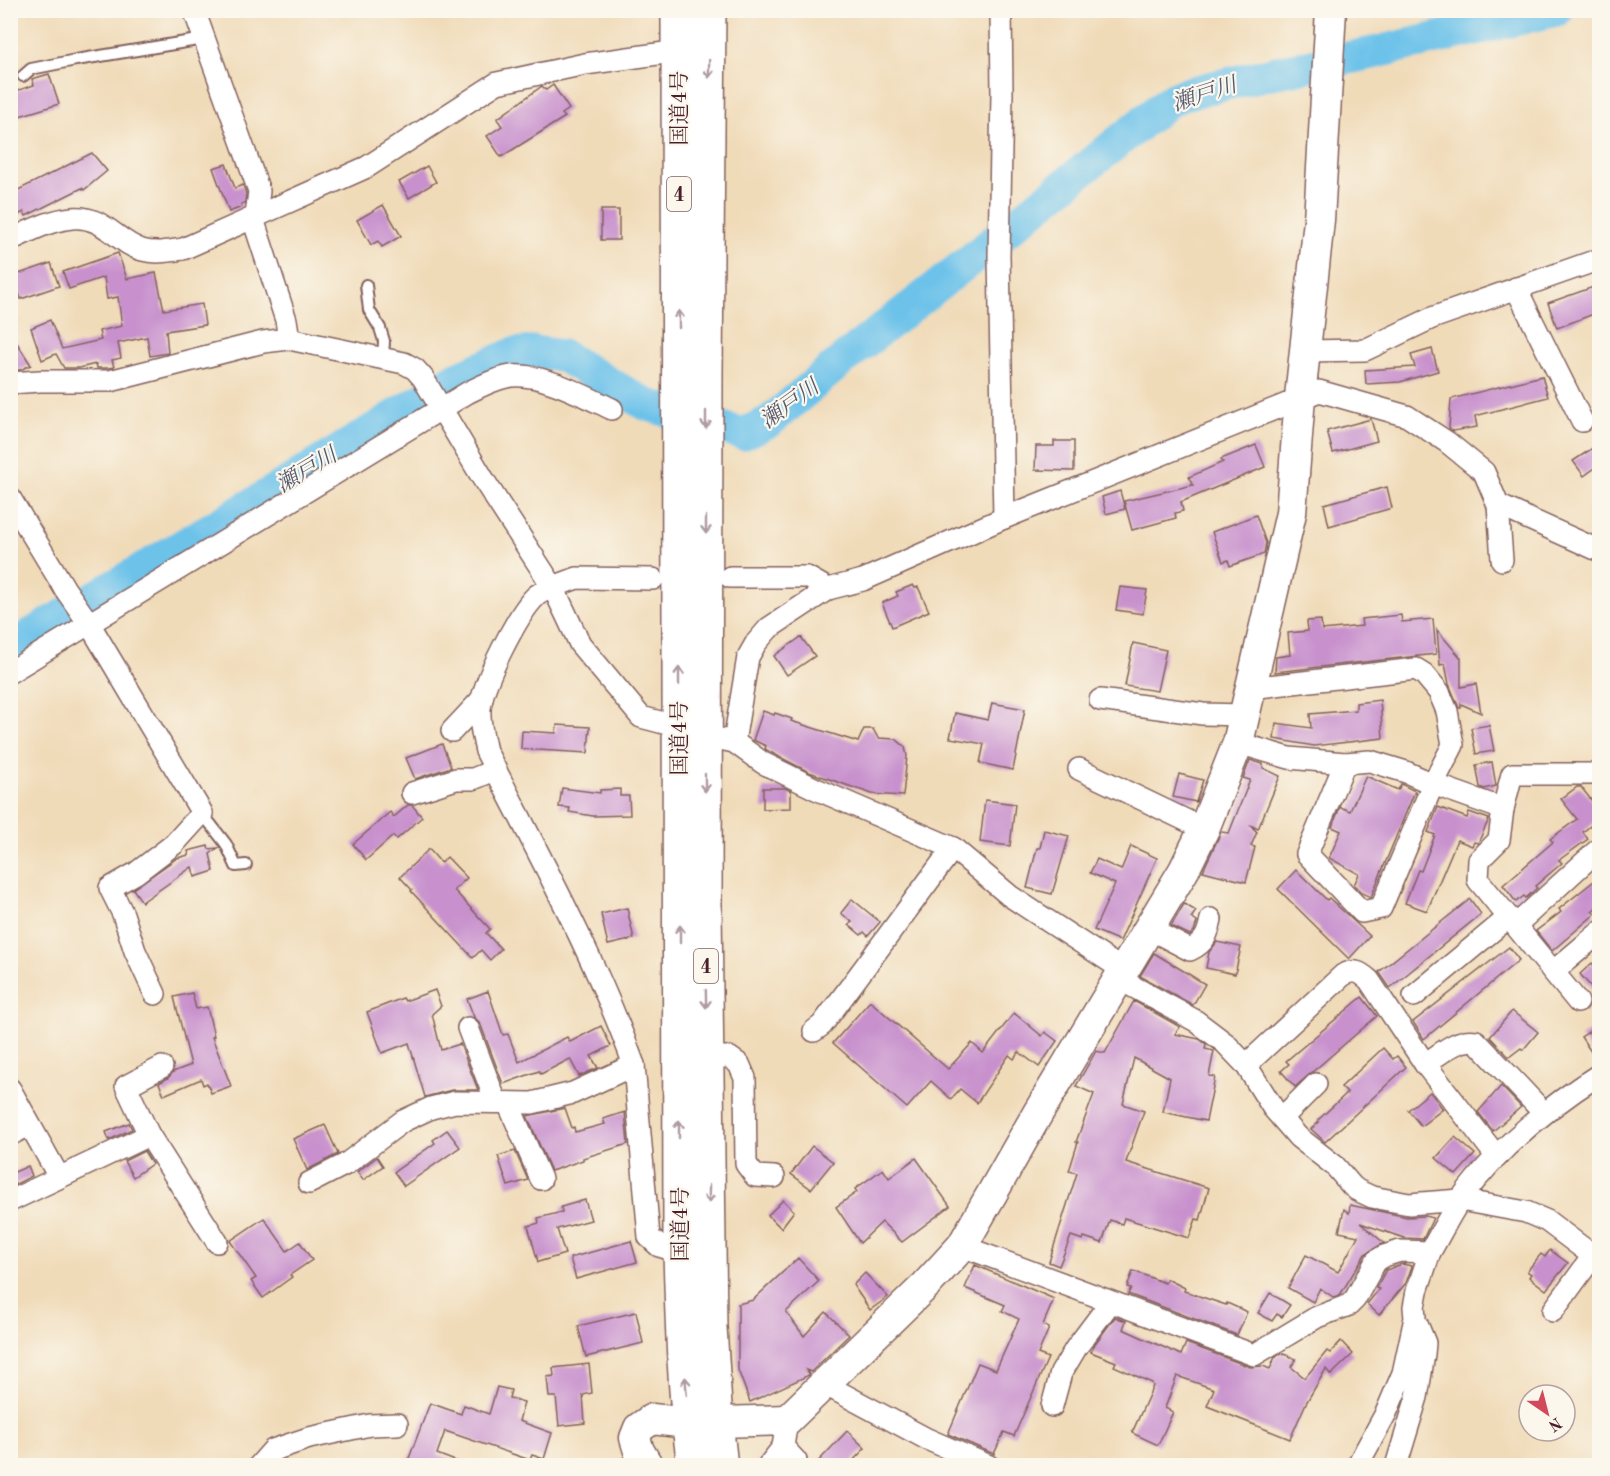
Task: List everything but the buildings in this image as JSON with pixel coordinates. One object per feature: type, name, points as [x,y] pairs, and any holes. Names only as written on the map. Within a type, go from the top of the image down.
[{"type":"highway","name":"国道4号","points":[[678,10],[692,375],[692,468],[706,735],[710,1327],[702,1422],[694,1466]]},
{"type":"highway","name":"国道4号","points":[[692,375],[710,10]]},
{"type":"highway","name":"国道4号","points":[[706,735],[680,1252],[681,1312],[702,1422],[721,1466]]},
{"type":"street","points":[[194,10],[259,191],[255,225],[286,320],[289,339]]},
{"type":"street","points":[[1001,10],[999,256],[1004,518]]},
{"type":"street","points":[[768,1466],[789,1443],[824,1384],[926,1285],[962,1245],[1038,1113],[1184,870],[1204,829],[1244,715],[1291,513],[1300,397],[1319,220],[1331,10]]},
{"type":"street","points":[[10,240],[44,225],[74,218],[106,226],[140,249],[155,253],[183,249],[368,167],[497,84],[585,64],[679,51]]},
{"type":"street","points":[[1305,351],[1365,350],[1432,318],[1599,259]]},
{"type":"street","points":[[1516,288],[1582,422]]},
{"type":"street","points":[[10,383],[110,381],[263,342],[289,339],[383,358],[404,363],[415,369],[423,378],[485,482],[553,587],[580,644],[641,717],[706,735],[816,789],[953,848],[1010,896],[1121,975],[1196,1021],[1225,1043],[1246,1065],[1273,1108],[1298,1137],[1335,1166],[1352,1186],[1362,1192],[1380,1199],[1409,1204],[1460,1200],[1526,1212],[1547,1221],[1596,1259],[1553,1311]]},
{"type":"street","points":[[10,672],[86,621],[440,406],[490,381],[520,375],[579,393],[612,410]]},
{"type":"street","points":[[706,735],[756,643],[770,628],[828,589],[863,580],[1004,518],[1319,391],[1407,416],[1447,442],[1484,472],[1498,505],[1502,560]]},
{"type":"street","points":[[10,498],[202,813],[174,844],[136,873],[110,888],[123,914],[135,951],[155,994]]},
{"type":"street","points":[[1498,505],[1599,551]]},
{"type":"street","points":[[730,577],[807,577],[828,589]]},
{"type":"street","points":[[653,579],[577,578],[562,582],[537,595],[522,613],[485,686],[480,708],[481,731],[486,751],[582,941],[614,1011],[634,1065],[650,1237],[659,1246],[680,1252]]},
{"type":"street","points":[[1100,700],[1203,714],[1244,715],[1416,669],[1424,674],[1439,692],[1447,711],[1453,745],[1433,784],[1381,908],[1362,912],[1307,854],[1345,763]]},
{"type":"street","points":[[452,730],[482,699]]},
{"type":"street","points":[[1244,715],[1288,758],[1345,763],[1370,761],[1406,772],[1503,809]]},
{"type":"street","points":[[1079,769],[1204,829]]},
{"type":"street","points":[[412,793],[456,779],[473,779],[495,770]]},
{"type":"street","points":[[1578,1002],[1478,880],[1479,860],[1499,840],[1503,809],[1512,774],[1599,774]]},
{"type":"street","points":[[814,1032],[822,1025],[953,848]]},
{"type":"street","points":[[1414,996],[1512,921],[1599,848]]},
{"type":"street","points":[[1148,928],[1190,950],[1204,940],[1211,919]]},
{"type":"street","points":[[1554,971],[1599,932]]},
{"type":"street","points":[[1246,1065],[1343,975],[1353,971],[1360,972],[1369,980],[1425,1064],[1497,1157]]},
{"type":"street","points":[[468,1029],[502,1103],[541,1179]]},
{"type":"street","points":[[1425,1064],[1461,1041],[1468,1039],[1476,1041],[1544,1113]]},
{"type":"street","points":[[707,1058],[729,1057],[742,1069],[745,1078],[746,1164],[755,1176],[774,1177]]},
{"type":"street","points":[[309,1183],[346,1164],[403,1121],[431,1108],[456,1102],[532,1103],[573,1093],[634,1065]]},
{"type":"street","points":[[162,1068],[126,1086],[149,1135],[217,1242]]},
{"type":"street","points":[[1357,1466],[1397,1392],[1408,1354],[1415,1318],[1414,1307],[1417,1291],[1431,1252],[1460,1200],[1497,1157],[1544,1113],[1599,1074]]},
{"type":"street","points":[[1282,1118],[1316,1084]]},
{"type":"street","points":[[10,1089],[59,1177]]},
{"type":"street","points":[[10,1135],[29,1125]]},
{"type":"street","points":[[10,1201],[149,1135]]},
{"type":"street","points":[[962,1245],[1110,1303],[1254,1355],[1317,1317],[1348,1305],[1355,1299],[1376,1261],[1384,1256],[1400,1251],[1431,1252]]},
{"type":"street","points":[[1052,1406],[1061,1373],[1076,1348],[1110,1303]]},
{"type":"street","points":[[1396,1466],[1417,1397],[1424,1354],[1425,1343],[1415,1318]]},
{"type":"street","points":[[824,1384],[927,1439],[989,1466]]},
{"type":"street","points":[[648,1466],[635,1438],[639,1428],[652,1419],[702,1422],[789,1443]]},
{"type":"street","points":[[259,1466],[273,1450],[309,1438],[370,1425],[397,1424]]},
{"type":"lane","points":[[22,76],[31,69],[204,39]]},
{"type":"lane","points":[[366,285],[369,310],[380,328],[384,341],[383,358]]},
{"type":"lane","points":[[202,813],[226,843],[236,866],[246,865]]},
{"type":"waterway","name":"瀬戸川","points":[[10,647],[256,502],[457,378],[513,354],[535,352],[563,356],[645,404],[743,434],[770,421],[846,357],[1169,101],[1184,94],[1272,73],[1373,53],[1557,10]]}]
